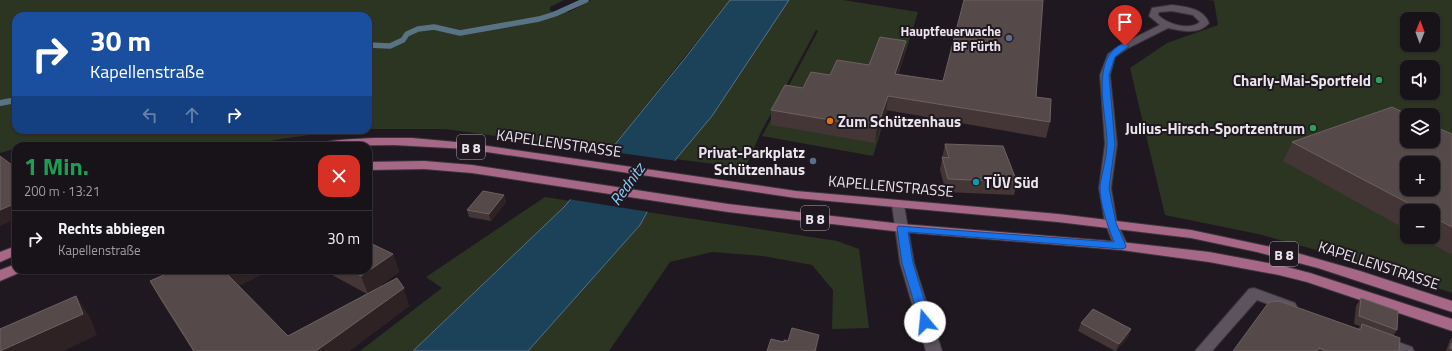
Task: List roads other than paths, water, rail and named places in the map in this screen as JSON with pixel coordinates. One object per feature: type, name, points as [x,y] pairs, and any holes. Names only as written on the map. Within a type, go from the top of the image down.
[{"type":"main road","name":"KAPELLENSTRASSE","points":[[366,142],[424,142],[467,146],[834,199],[1111,223],[1193,234],[1263,249],[1324,265],[1452,307]]},
{"type":"main road","name":"B 8","points":[[372,166],[424,165],[449,167],[549,180],[728,208],[902,228],[1121,246],[1209,256],[1279,270],[1342,288],[1452,325]]},
{"type":"main road","points":[[0,257],[12,252]]},
{"type":"main road","points":[[0,276],[12,271]]},
{"type":"street","points":[[1121,246],[1111,223],[1105,188],[1111,144],[1105,75],[1111,56],[1125,46],[1167,25],[1192,28],[1203,26],[1205,23],[1201,16],[1188,11],[1172,8],[1155,10],[1153,16],[1167,25]]},
{"type":"street","points":[[898,205],[907,263],[934,351]]},
{"type":"street","points":[[1203,351],[1254,293],[1304,312]]},
{"type":"street","points":[[1369,337],[1406,351]]},
{"type":"water","name":"Rednitz","points":[[730,0],[789,0],[712,116],[676,159],[640,225],[528,351],[413,351],[565,206],[686,57]]},
{"type":"waterway","points":[[372,45],[390,46],[403,40],[407,34],[418,29],[434,27],[460,33],[539,19],[555,14],[586,0]]},
{"type":"waterway","points":[[0,103],[12,101]]},
{"type":"place","name":"Hauptfeuerwache BF Fürth","points":[[1009,38]]},
{"type":"place","name":"Charly-Mai-Sportfeld","points":[[1379,80]]},
{"type":"place","name":"Zum Schützenhaus","points":[[830,121]]},
{"type":"place","name":"Julius-Hirsch-Sportzentrum","points":[[1313,128]]},
{"type":"place","name":"Privat-Parkplatz Schützenhaus","points":[[813,161]]},
{"type":"place","name":"TÜV Süd","points":[[976,182]]}]
